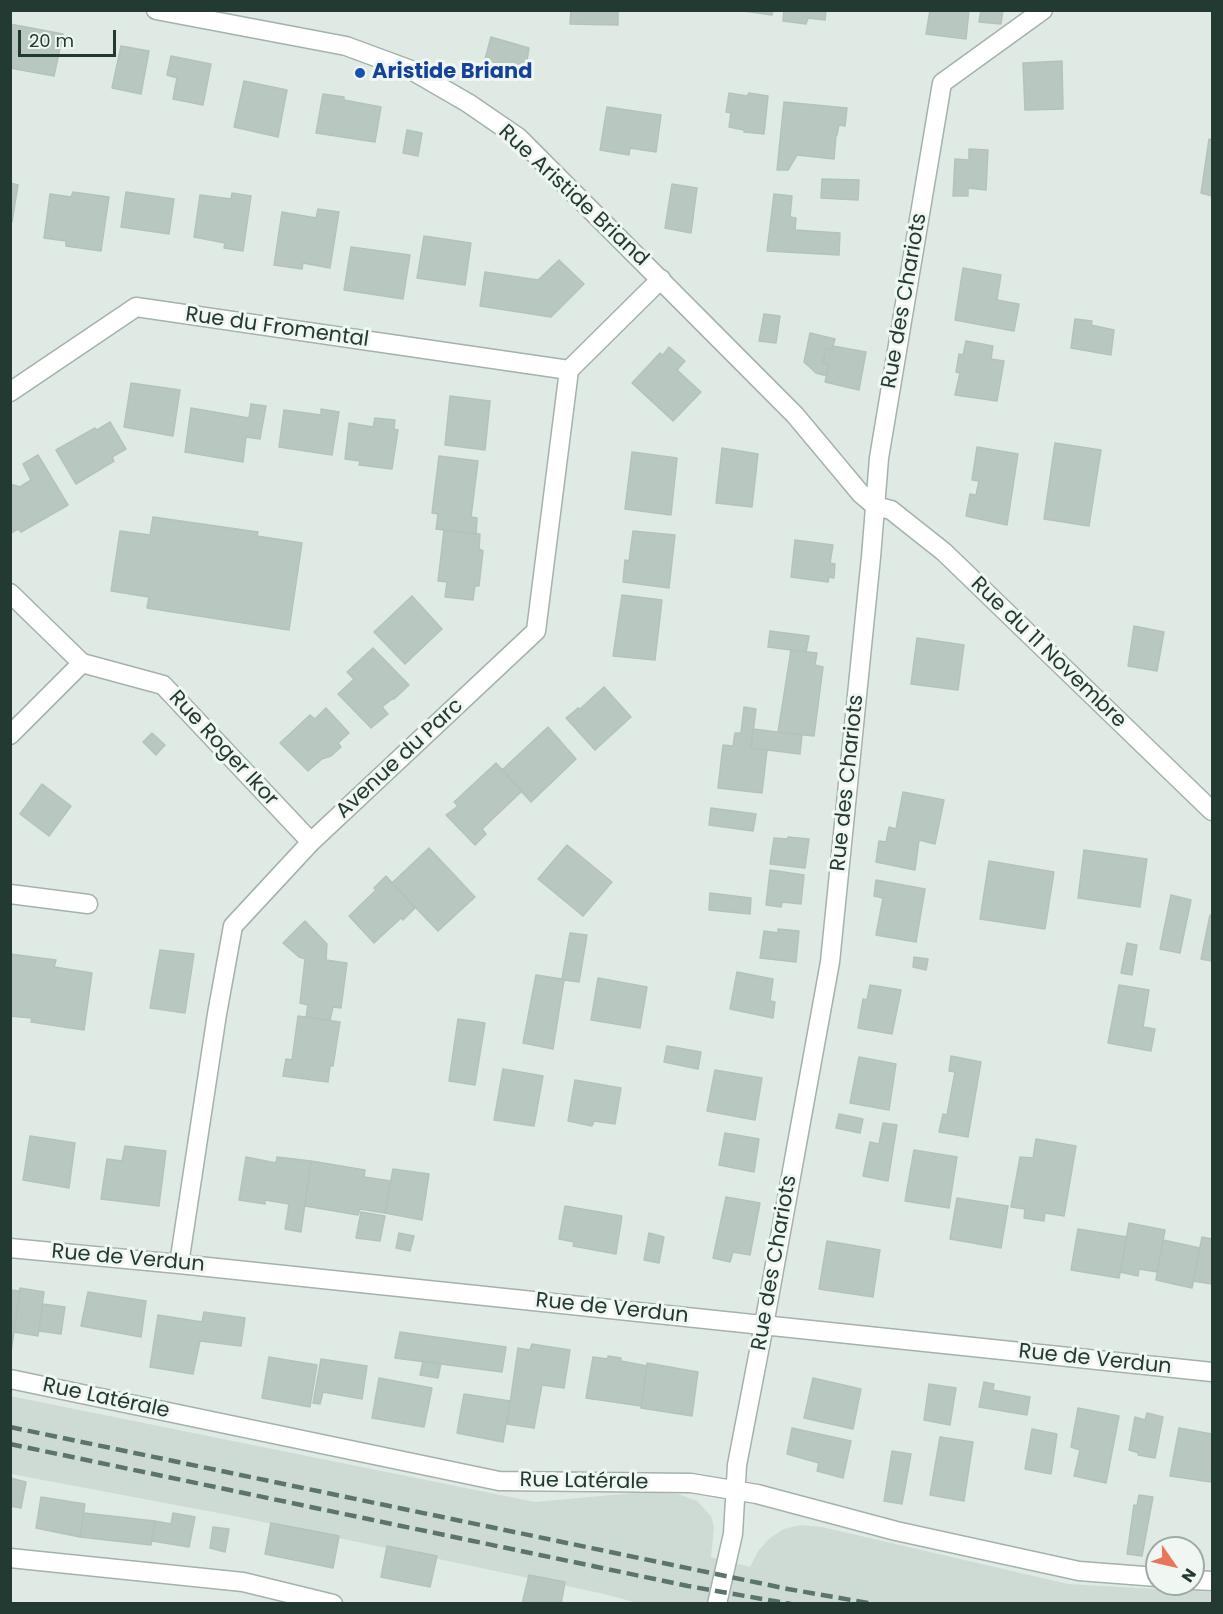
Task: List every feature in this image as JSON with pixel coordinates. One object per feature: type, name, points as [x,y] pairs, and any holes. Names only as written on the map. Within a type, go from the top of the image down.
[{"type":"street","name":"Rue Aristide Briand","points":[[156,10],[346,46],[411,70],[468,103],[519,138],[795,415],[861,494],[875,506]]},
{"type":"street","name":"Rue des Chariots","points":[[717,1604],[733,1534],[737,1465],[830,962],[879,458],[942,83],[1043,10]]},
{"type":"street","points":[[569,370],[661,279]]},
{"type":"street","name":"Rue du Fromental","points":[[10,392],[136,307],[569,370]]},
{"type":"street","name":"Avenue du Parc","points":[[179,1264],[217,1014],[233,926],[311,842],[536,631],[569,370]]},
{"type":"street","name":"Rue du 11 Novembre","points":[[875,506],[891,510],[944,552],[1212,811]]},
{"type":"street","name":"Rue Roger Ikor","points":[[10,593],[82,663],[163,685],[311,842]]},
{"type":"street","points":[[10,735],[82,663]]},
{"type":"street","points":[[10,894],[88,904]]},
{"type":"street","name":"Rue de Verdun","points":[[10,1248],[1212,1372]]},
{"type":"street","name":"Rue Latérale","points":[[10,1379],[499,1481],[691,1483],[735,1489],[897,1531],[1079,1571],[1145,1576]]},
{"type":"street","points":[[10,1558],[243,1582],[333,1604]]},
{"type":"shaded area","points":[[10,1396],[535,1502],[645,1492],[678,1494],[697,1501],[711,1516],[714,1527],[711,1557],[750,1567],[758,1551],[770,1538],[784,1529],[801,1525],[822,1527],[1068,1584],[1145,1588],[1145,1596],[1205,1596],[1205,1592],[1212,1592],[1212,1603],[638,1603],[229,1515],[11,1474]]},
{"type":"building","points":[[571,10],[618,10],[618,25],[570,24]]},
{"type":"building","points":[[737,10],[773,10],[772,15]]},
{"type":"building","points":[[784,10],[826,10],[825,20],[808,18],[806,24],[783,21]]},
{"type":"building","points":[[930,10],[969,10],[966,39],[926,34]]},
{"type":"building","points":[[981,10],[1003,10],[1001,24],[979,22]]},
{"type":"building","points":[[10,24],[63,34],[54,76],[10,68]]},
{"type":"building","points":[[491,37],[529,48],[525,73],[485,59]]},
{"type":"building","points":[[121,46],[149,51],[141,94],[112,88]]},
{"type":"building","points":[[171,56],[211,64],[203,105],[173,99],[177,78],[167,75]]},
{"type":"building","points":[[1062,61],[1063,109],[1025,110],[1023,63]]},
{"type":"building","points":[[244,81],[287,90],[278,137],[234,127]]},
{"type":"building","points":[[729,93],[768,96],[764,134],[744,132],[744,130],[729,127],[731,113],[726,112]]},
{"type":"building","points":[[323,94],[381,107],[375,142],[316,133]]},
{"type":"building","points":[[784,102],[847,108],[845,126],[839,125],[836,135],[834,159],[797,155],[788,170],[777,170]]},
{"type":"building","points":[[607,107],[661,115],[656,152],[630,148],[629,155],[600,150]]},
{"type":"building","points":[[407,130],[422,133],[418,156],[403,153]]},
{"type":"building","points":[[1209,139],[1212,140],[1212,196],[1201,193]]},
{"type":"building","points":[[969,149],[988,150],[986,190],[968,188],[968,196],[953,196],[955,159],[969,160]]},
{"type":"building","points":[[822,179],[859,180],[858,200],[821,198]]},
{"type":"building","points":[[10,183],[18,185],[12,222],[10,221]]},
{"type":"building","points":[[672,184],[697,188],[691,233],[665,228]]},
{"type":"building","points":[[73,192],[109,197],[101,251],[66,246],[66,241],[44,238],[50,194],[71,197]]},
{"type":"building","points":[[126,192],[174,199],[169,234],[121,227]]},
{"type":"building","points":[[232,193],[251,196],[243,251],[224,248],[225,243],[194,237],[200,195],[231,199]]},
{"type":"building","points":[[774,194],[792,196],[790,217],[796,218],[795,230],[840,233],[839,255],[767,251]]},
{"type":"building","points":[[318,209],[339,212],[330,268],[303,263],[302,269],[274,265],[282,212],[316,218]]},
{"type":"building","points":[[424,236],[471,243],[465,285],[417,278]]},
{"type":"building","points":[[351,247],[410,255],[403,299],[344,290]]},
{"type":"building","points":[[559,260],[584,284],[551,317],[480,306],[485,272],[538,280]]},
{"type":"building","points":[[963,268],[1001,275],[997,300],[1019,304],[1014,331],[955,320]]},
{"type":"building","points":[[764,314],[780,316],[776,343],[759,341]]},
{"type":"building","points":[[1075,319],[1092,321],[1091,325],[1114,330],[1111,355],[1071,348]]},
{"type":"building","points":[[810,333],[835,339],[832,349],[826,348],[823,362],[829,365],[827,376],[816,373],[804,362]]},
{"type":"building","points":[[966,341],[993,346],[991,359],[1004,361],[997,401],[955,395],[960,373],[956,372],[959,354],[963,355]]},
{"type":"building","points":[[833,346],[866,352],[859,390],[825,382],[829,365],[823,362],[826,348],[832,349]]},
{"type":"building","points":[[669,347],[685,361],[677,370],[701,392],[673,421],[632,383],[660,353],[663,355]]},
{"type":"building","points":[[131,383],[180,390],[173,436],[124,427]]},
{"type":"building","points":[[450,396],[490,401],[485,450],[445,445]]},
{"type":"building","points":[[251,404],[266,406],[260,439],[246,437],[243,462],[185,452],[191,408],[249,418]]},
{"type":"building","points":[[321,409],[339,412],[332,455],[279,447],[284,410],[321,415]]},
{"type":"building","points":[[375,418],[395,420],[394,429],[398,430],[392,469],[359,465],[360,461],[345,459],[349,423],[373,427]]},
{"type":"building","points":[[110,422],[126,449],[112,457],[114,461],[76,484],[56,450]]},
{"type":"building","points":[[1055,443],[1101,450],[1089,526],[1044,519]]},
{"type":"building","points":[[977,447],[1018,454],[1007,525],[966,516],[970,494],[976,495],[979,481],[972,480]]},
{"type":"building","points":[[722,448],[758,454],[752,507],[716,503]]},
{"type":"building","points":[[632,452],[677,458],[671,515],[625,509]]},
{"type":"building","points":[[38,455],[68,505],[21,532],[18,529],[11,533],[10,484],[20,487],[31,480],[23,464]]},
{"type":"building","points":[[439,456],[478,461],[471,517],[477,518],[476,534],[436,529],[438,514],[432,513]]},
{"type":"building","points":[[153,517],[258,532],[257,536],[302,543],[289,630],[147,608],[149,597],[111,591],[120,531],[150,535]]},
{"type":"building","points":[[444,530],[480,534],[479,549],[483,551],[479,586],[475,586],[473,600],[445,597],[447,582],[438,581]]},
{"type":"building","points":[[633,531],[675,535],[669,588],[623,582],[625,560],[629,561]]},
{"type":"building","points":[[795,540],[833,545],[830,563],[835,564],[834,578],[829,577],[828,582],[791,577]]},
{"type":"building","points":[[622,595],[662,600],[655,660],[613,656]]},
{"type":"building","points":[[412,596],[442,629],[405,664],[374,632]]},
{"type":"building","points":[[1134,626],[1164,632],[1157,671],[1128,666]]},
{"type":"building","points":[[770,631],[809,636],[806,652],[768,647]]},
{"type":"building","points":[[917,638],[964,645],[958,690],[911,684]]},
{"type":"building","points":[[373,648],[409,685],[382,707],[388,714],[371,728],[338,694],[354,679],[347,672]]},
{"type":"building","points":[[791,650],[817,653],[815,665],[823,667],[814,736],[778,732]]},
{"type":"building","points":[[604,687],[631,717],[595,750],[566,718],[578,708],[580,709]]},
{"type":"building","points":[[744,707],[756,709],[751,748],[767,750],[762,793],[718,788],[723,745],[733,746],[735,733],[741,733]]},
{"type":"building","points":[[326,708],[349,733],[338,743],[341,747],[308,771],[280,743],[310,715],[315,719]]},
{"type":"building","points":[[548,727],[576,759],[531,802],[502,770]]},
{"type":"building","points":[[753,729],[802,735],[800,754],[751,748]]},
{"type":"building","points":[[152,733],[165,745],[156,755],[143,742]]},
{"type":"building","points":[[496,763],[522,791],[482,829],[486,834],[475,845],[446,815],[458,806],[454,802]]},
{"type":"building","points":[[42,784],[71,806],[49,836],[20,814]]},
{"type":"building","points":[[903,792],[944,800],[935,844],[919,840],[915,870],[876,862],[879,841],[886,842],[889,827],[896,829]]},
{"type":"building","points":[[711,808],[756,814],[753,831],[709,825]]},
{"type":"building","points":[[788,837],[809,839],[805,868],[770,864],[774,838],[787,839]]},
{"type":"building","points":[[567,845],[612,882],[583,916],[538,879]]},
{"type":"building","points":[[429,848],[475,897],[438,931],[392,883]]},
{"type":"building","points":[[1084,850],[1147,859],[1140,907],[1078,898]]},
{"type":"building","points":[[989,861],[1054,872],[1045,929],[980,919]]},
{"type":"building","points":[[770,870],[804,875],[801,904],[782,902],[781,907],[766,905]]},
{"type":"building","points":[[386,876],[415,908],[374,943],[349,916],[376,890],[374,888]]},
{"type":"building","points":[[876,880],[925,889],[916,942],[876,935],[883,898],[874,896]]},
{"type":"building","points":[[710,893],[751,898],[750,914],[709,910]]},
{"type":"building","points":[[1171,895],[1191,900],[1180,953],[1160,949]]},
{"type":"building","points":[[1210,915],[1212,916],[1212,961],[1201,959]]},
{"type":"building","points":[[305,921],[327,944],[326,960],[347,963],[341,1008],[333,1007],[330,1020],[306,1017],[308,1005],[300,1003],[305,959],[299,957],[283,943]]},
{"type":"building","points":[[778,929],[799,931],[796,962],[760,958],[764,931],[778,933]]},
{"type":"building","points":[[570,933],[587,935],[579,982],[564,980],[553,1049],[523,1043],[536,975],[562,979]]},
{"type":"building","points":[[1127,943],[1137,945],[1132,975],[1121,973]]},
{"type":"building","points":[[160,950],[194,954],[185,1013],[150,1008]]},
{"type":"building","points":[[10,954],[56,960],[54,967],[92,973],[84,1030],[31,1022],[32,1018],[10,1016]]},
{"type":"building","points":[[914,957],[928,959],[926,970],[913,967]]},
{"type":"building","points":[[737,972],[773,979],[770,1001],[775,1002],[773,1018],[730,1009]]},
{"type":"building","points":[[598,978],[647,987],[640,1028],[591,1020]]},
{"type":"building","points":[[870,985],[901,990],[892,1034],[858,1028],[863,999],[867,1000]]},
{"type":"building","points":[[1119,985],[1149,990],[1143,1027],[1155,1029],[1151,1051],[1108,1043]]},
{"type":"building","points":[[298,1016],[340,1022],[328,1082],[283,1076],[286,1059],[292,1060]]},
{"type":"building","points":[[458,1019],[485,1023],[475,1085],[449,1081]]},
{"type":"building","points":[[667,1046],[701,1052],[698,1069],[664,1062]]},
{"type":"building","points":[[951,1056],[981,1062],[968,1137],[939,1132],[943,1114],[947,1115],[955,1072],[949,1071]]},
{"type":"building","points":[[859,1057],[896,1064],[889,1110],[850,1103]]},
{"type":"building","points":[[503,1069],[543,1076],[534,1126],[494,1120]]},
{"type":"building","points":[[715,1070],[762,1078],[755,1120],[707,1111]]},
{"type":"building","points":[[575,1080],[621,1088],[615,1124],[594,1121],[592,1126],[568,1121]]},
{"type":"building","points":[[839,1114],[863,1119],[860,1133],[836,1128]]},
{"type":"building","points":[[883,1123],[897,1125],[888,1181],[863,1176],[870,1142],[879,1144]]},
{"type":"building","points":[[725,1133],[759,1139],[754,1172],[719,1165]]},
{"type":"building","points":[[30,1136],[75,1143],[69,1188],[23,1180]]},
{"type":"building","points":[[1036,1139],[1076,1146],[1064,1216],[1045,1213],[1044,1221],[1024,1218],[1025,1209],[1011,1207],[1020,1157],[1033,1158]]},
{"type":"building","points":[[125,1146],[166,1151],[159,1206],[101,1199],[107,1159],[122,1161]]},
{"type":"building","points":[[914,1150],[957,1157],[949,1208],[905,1201]]},
{"type":"building","points":[[246,1157],[276,1163],[277,1157],[311,1161],[301,1232],[285,1229],[289,1204],[265,1200],[265,1204],[239,1200]]},
{"type":"building","points":[[311,1161],[365,1170],[364,1177],[391,1181],[385,1213],[360,1209],[358,1215],[305,1206]]},
{"type":"building","points":[[393,1169],[429,1174],[422,1220],[385,1213]]},
{"type":"building","points":[[726,1197],[760,1203],[750,1255],[733,1252],[730,1262],[713,1258]]},
{"type":"building","points":[[957,1198],[1008,1206],[1001,1248],[950,1239]]},
{"type":"building","points":[[565,1206],[622,1216],[616,1254],[573,1246],[574,1242],[559,1239]]},
{"type":"building","points":[[361,1212],[385,1216],[380,1241],[356,1238]]},
{"type":"building","points":[[1129,1223],[1165,1230],[1157,1272],[1139,1269],[1138,1276],[1120,1272]]},
{"type":"building","points":[[1078,1229],[1127,1237],[1119,1278],[1071,1270]]},
{"type":"building","points":[[399,1233],[414,1236],[410,1251],[396,1248]]},
{"type":"building","points":[[649,1233],[664,1237],[659,1263],[644,1260]]},
{"type":"building","points":[[1202,1237],[1212,1239],[1212,1284],[1193,1281]]},
{"type":"building","points":[[1163,1240],[1200,1248],[1192,1288],[1156,1280]]},
{"type":"building","points":[[827,1241],[880,1250],[873,1297],[819,1289]]},
{"type":"building","points":[[20,1288],[44,1292],[38,1336],[14,1332]]},
{"type":"building","points":[[10,1290],[20,1291],[10,1359]]},
{"type":"building","points":[[88,1292],[146,1301],[141,1337],[81,1326]]},
{"type":"building","points":[[43,1304],[65,1307],[61,1334],[39,1331]]},
{"type":"building","points":[[204,1312],[245,1318],[241,1346],[200,1341],[193,1374],[150,1367],[158,1315],[202,1322]]},
{"type":"building","points":[[400,1332],[506,1347],[502,1372],[395,1358]]},
{"type":"building","points":[[532,1344],[570,1350],[564,1388],[542,1385],[534,1428],[507,1424],[518,1348],[530,1350]]},
{"type":"building","points":[[608,1356],[647,1366],[641,1406],[586,1398],[593,1357],[608,1359]]},
{"type":"building","points":[[269,1357],[317,1365],[310,1407],[262,1398]]},
{"type":"building","points":[[321,1359],[367,1366],[362,1399],[323,1392],[320,1404],[313,1403]]},
{"type":"building","points":[[423,1361],[441,1363],[438,1378],[420,1375]]},
{"type":"building","points":[[647,1363],[698,1372],[692,1416],[641,1408]]},
{"type":"building","points":[[379,1378],[432,1388],[424,1427],[372,1418]]},
{"type":"building","points":[[813,1378],[861,1389],[853,1429],[804,1418]]},
{"type":"building","points":[[984,1382],[994,1384],[993,1390],[1030,1397],[1027,1415],[979,1407]]},
{"type":"building","points":[[929,1384],[956,1388],[950,1425],[924,1420]]},
{"type":"building","points":[[464,1394],[510,1401],[503,1442],[457,1433]]},
{"type":"building","points":[[1078,1408],[1119,1416],[1106,1483],[1074,1476],[1080,1450],[1071,1447]]},
{"type":"building","points":[[1147,1413],[1163,1417],[1155,1458],[1138,1455],[1139,1453],[1129,1450],[1135,1417],[1145,1420]]},
{"type":"building","points":[[792,1428],[851,1441],[843,1478],[817,1471],[819,1463],[787,1454]]},
{"type":"building","points":[[1179,1428],[1212,1434],[1211,1482],[1170,1476]]},
{"type":"building","points":[[1032,1429],[1057,1434],[1051,1474],[1025,1469]]},
{"type":"building","points":[[940,1437],[973,1442],[964,1501],[930,1495]]},
{"type":"building","points":[[892,1451],[911,1454],[902,1504],[884,1501]]},
{"type":"building","points":[[10,1478],[26,1482],[21,1508],[10,1506]]},
{"type":"building","points":[[1139,1495],[1153,1497],[1142,1556],[1127,1554],[1134,1505],[1137,1506]]},
{"type":"building","points":[[41,1497],[85,1504],[80,1537],[36,1528]]},
{"type":"building","points":[[84,1513],[155,1521],[151,1545],[80,1537]]},
{"type":"building","points":[[173,1513],[195,1517],[189,1547],[152,1541],[155,1521],[171,1524]]},
{"type":"building","points":[[271,1523],[339,1536],[333,1568],[265,1554]]},
{"type":"building","points":[[213,1527],[229,1529],[225,1552],[210,1548]]},
{"type":"building","points":[[387,1546],[437,1556],[430,1587],[381,1577]]},
{"type":"building","points":[[529,1575],[565,1582],[561,1604],[522,1604]]},
{"type":"railway","points":[[10,1427],[788,1589],[874,1604]]},
{"type":"railway","points":[[10,1444],[688,1586],[791,1604]]},
{"type":"place","name":"Aristide Briand","points":[[360,73]]}]
